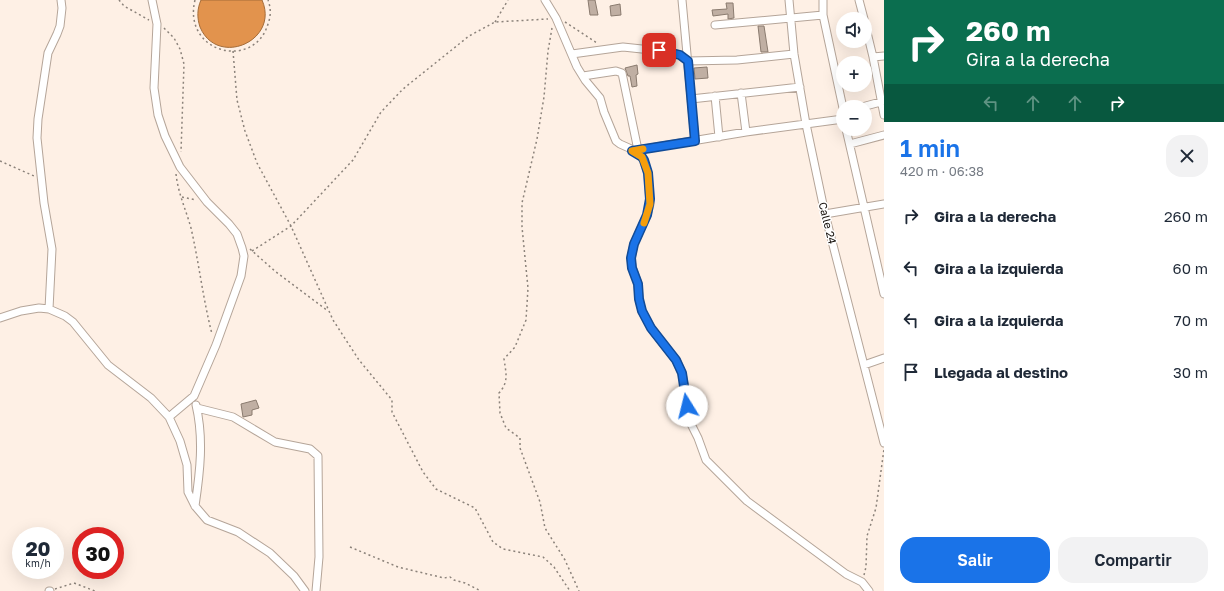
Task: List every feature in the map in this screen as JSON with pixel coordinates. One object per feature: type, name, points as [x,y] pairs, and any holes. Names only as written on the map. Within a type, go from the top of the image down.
[{"type":"street","points":[[49,308],[52,249],[41,179],[37,138],[38,119],[48,53],[60,26],[62,8],[61,0]]},
{"type":"street","points":[[152,0],[157,24],[154,88],[158,115],[165,136],[180,167],[207,202],[237,234],[244,256],[241,276],[216,345],[194,396],[169,417]]},
{"type":"street","points":[[545,0],[556,18],[574,60],[583,76],[600,98],[616,141],[635,150],[644,160],[648,173],[650,194],[649,208],[634,244],[631,258],[632,268],[639,288],[639,299],[642,311],[651,328],[676,360],[682,373],[691,424],[706,460],[747,501],[846,574],[862,582],[869,591]]},
{"type":"street","points":[[682,0],[695,141]]},
{"type":"street","name":"Calle 24","points":[[789,0],[794,54],[806,124],[825,214],[882,429],[884,443]]},
{"type":"street","points":[[823,0],[823,15],[841,100]]},
{"type":"street","points":[[859,0],[862,12]]},
{"type":"street","points":[[716,25],[823,15]]},
{"type":"street","points":[[572,54],[623,47],[670,52],[680,55],[688,61],[737,60],[794,54]]},
{"type":"street","points":[[871,48],[884,115]]},
{"type":"street","points":[[873,58],[884,56]]},
{"type":"street","points":[[583,76],[616,71],[622,73],[635,150]]},
{"type":"street","points":[[691,99],[800,87]]},
{"type":"street","points":[[741,93],[746,132]]},
{"type":"street","points":[[715,96],[719,137]]},
{"type":"street","points":[[872,104],[882,102]]},
{"type":"street","points":[[635,150],[746,132],[836,120]]},
{"type":"street","points":[[850,144],[884,135]]},
{"type":"street","points":[[848,136],[884,294]]},
{"type":"street","points":[[825,214],[884,204]]},
{"type":"street","points":[[876,259],[884,257]]},
{"type":"street","points":[[0,318],[21,311],[49,308],[73,322],[108,365],[151,398],[169,417],[180,441],[187,465],[188,492],[195,506],[207,520],[238,532],[270,553],[294,576],[305,591]]},
{"type":"street","points":[[864,365],[884,358]]},
{"type":"street","points":[[194,396],[201,438],[195,506]]},
{"type":"street","points":[[197,408],[233,417],[275,442],[310,449],[318,456],[318,557],[316,591]]},
{"type":"path","points":[[119,0],[124,6],[164,27],[174,38],[180,49],[184,64],[181,152]]},
{"type":"path","points":[[195,0],[193,11],[194,20],[196,28],[202,37],[216,48],[233,51],[248,48],[263,36],[270,19],[268,0]]},
{"type":"path","points":[[495,22],[508,0]]},
{"type":"path","points":[[556,18],[552,29],[548,51],[544,96],[537,139],[522,203],[522,227],[528,288],[526,320],[515,347],[504,359],[507,376],[505,386],[499,393],[500,413],[506,428],[520,438],[520,448],[540,502],[546,528],[565,560],[579,591]]},
{"type":"path","points":[[252,252],[291,226],[353,160],[381,112],[403,89],[469,36],[495,22],[556,18],[568,24],[606,49]]},
{"type":"path","points":[[233,51],[237,100],[245,130],[257,163],[291,226],[333,320],[359,360],[392,400],[392,412],[423,472],[436,489],[475,508],[493,542],[503,549],[543,557],[554,567],[570,591]]},
{"type":"path","points":[[0,161],[41,179]]},
{"type":"path","points":[[176,171],[178,187],[192,232],[206,311],[216,345]]},
{"type":"path","points":[[182,197],[207,202]]},
{"type":"path","points":[[247,246],[252,252],[286,280],[329,312]]},
{"type":"path","points":[[862,582],[866,567],[867,536],[876,508],[884,449]]},
{"type":"path","points":[[350,547],[398,567],[444,578],[450,577],[480,591]]},
{"type":"path","points":[[49,591],[74,583],[95,591]]},
{"type":"shaded area","points":[[201,0],[262,0],[265,15],[262,27],[255,37],[244,44],[232,47],[219,46],[208,39],[200,27],[198,14]]},
{"type":"building","points":[[588,0],[595,0],[598,15],[590,15]]},
{"type":"building","points":[[726,3],[733,3],[734,18],[728,19],[728,14],[713,16],[712,10],[727,9]]},
{"type":"building","points":[[620,4],[621,15],[611,16],[610,6]]},
{"type":"building","points":[[758,26],[764,26],[768,52],[761,52]]},
{"type":"building","points":[[637,65],[637,86],[632,87],[630,76],[628,76],[625,68]]},
{"type":"building","points":[[707,67],[708,78],[695,79],[694,68]]},
{"type":"building","points":[[256,400],[259,408],[252,410],[252,415],[243,417],[241,404]]},
{"type":"slow traffic","points":[[643,149],[632,151],[642,157],[648,173],[650,204],[644,223]]},
{"type":"route","points":[[659,50],[680,55],[688,61],[695,141],[632,151],[644,160],[648,173],[650,204],[647,215],[634,244],[631,258],[632,268],[639,288],[639,299],[642,311],[651,328],[676,360],[682,373],[687,406]]}]
